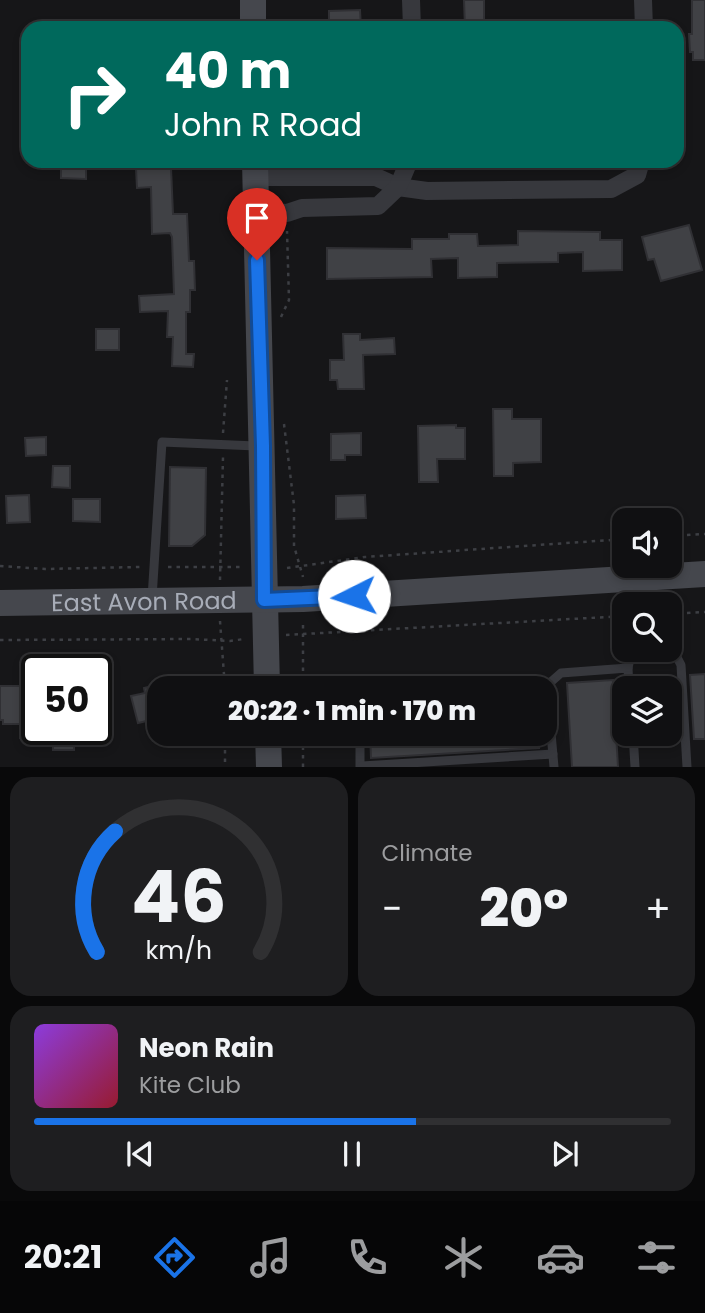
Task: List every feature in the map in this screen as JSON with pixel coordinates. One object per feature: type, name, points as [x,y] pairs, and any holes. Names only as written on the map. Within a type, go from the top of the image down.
[{"type":"main road","points":[[253,0],[253,21]]},
{"type":"main road","points":[[255,169],[267,676]]},
{"type":"main road","name":"East Avon Road","points":[[682,575],[705,574]]},
{"type":"main road","name":"East Avon Road","points":[[0,603],[264,600],[630,578]]},
{"type":"main road","points":[[268,746],[269,767]]},
{"type":"street","points":[[411,0],[412,21]]},
{"type":"street","points":[[643,0],[643,21]]},
{"type":"street","points":[[256,211],[287,212],[302,208],[378,206],[398,187],[406,168]]},
{"type":"street","points":[[255,169],[376,177],[398,187],[427,191],[611,188],[637,175],[639,168]]},
{"type":"lane","points":[[152,601],[162,442],[263,446]]},
{"type":"lane","points":[[628,676],[629,662]]},
{"type":"lane","points":[[679,662],[687,767]]},
{"type":"lane","points":[[557,677],[561,673],[628,668]]},
{"type":"lane","points":[[360,746],[361,766],[553,754]]},
{"type":"lane","points":[[552,746],[554,767]]},
{"type":"lane","points":[[634,746],[635,767]]},
{"type":"path","points":[[278,325],[289,300],[287,212]]},
{"type":"path","points":[[220,575],[227,380]]},
{"type":"path","points":[[282,413],[294,505],[294,546],[303,576]]},
{"type":"path","points":[[682,535],[705,534]]},
{"type":"path","points":[[286,568],[365,557],[612,540]]},
{"type":"path","points":[[0,566],[45,569],[234,567]]},
{"type":"path","points":[[682,613],[705,612]]},
{"type":"path","points":[[303,676],[303,633],[612,617]]},
{"type":"path","points":[[220,629],[224,676]]},
{"type":"path","points":[[0,640],[236,640]]},
{"type":"path","points":[[225,746],[225,767]]},
{"type":"path","points":[[303,746],[303,767]]},
{"type":"building","points":[[464,0],[484,0],[484,21],[465,21]]},
{"type":"building","points":[[692,0],[705,0],[705,60],[693,60],[693,52],[690,52]]},
{"type":"building","points":[[360,10],[361,21],[329,21],[329,11]]},
{"type":"building","points":[[61,168],[86,168],[86,179],[61,178]]},
{"type":"building","points":[[171,168],[173,214],[187,214],[189,261],[194,261],[195,290],[190,290],[190,312],[186,312],[186,354],[194,354],[193,367],[172,366],[173,337],[167,337],[168,311],[140,312],[139,296],[174,294],[172,237],[170,233],[152,234],[151,187],[137,188],[136,169]]},
{"type":"building","points":[[689,225],[702,270],[661,281],[654,259],[648,260],[642,237]]},
{"type":"building","points":[[518,231],[600,232],[600,240],[622,240],[622,270],[583,271],[583,252],[558,253],[558,262],[497,263],[497,277],[458,278],[458,258],[431,259],[432,277],[327,279],[327,248],[412,249],[412,239],[449,239],[449,234],[477,234],[478,246],[518,245]]},
{"type":"building","points":[[96,329],[119,329],[119,350],[96,350]]},
{"type":"building","points":[[343,334],[360,334],[360,340],[394,338],[395,354],[363,355],[364,389],[338,389],[337,380],[330,380],[330,360],[344,360]]},
{"type":"building","points":[[493,409],[512,409],[512,419],[541,419],[541,462],[513,463],[513,476],[494,476]]},
{"type":"building","points":[[456,425],[456,428],[465,428],[465,459],[437,459],[438,482],[419,482],[418,426]]},
{"type":"building","points":[[361,433],[361,455],[345,455],[345,460],[331,460],[331,434]]},
{"type":"building","points":[[46,437],[46,455],[26,456],[25,438]]},
{"type":"building","points":[[53,466],[70,466],[70,488],[52,487]]},
{"type":"building","points":[[170,467],[206,468],[205,535],[192,546],[169,546]]},
{"type":"building","points":[[29,495],[30,522],[7,523],[6,496]]},
{"type":"building","points":[[365,495],[366,518],[336,519],[336,496]]},
{"type":"building","points":[[73,499],[100,499],[100,522],[73,521]]},
{"type":"building","points":[[705,674],[705,739],[694,739],[690,675]]},
{"type":"building","points":[[612,680],[612,746],[617,746],[618,767],[572,767],[567,683]]},
{"type":"building","points":[[0,686],[21,686],[21,738],[20,724],[3,724],[3,720],[0,720]]},
{"type":"building","points":[[147,687],[147,721],[138,723],[131,696],[145,693],[144,688]]},
{"type":"building","points":[[53,745],[74,745],[74,750],[53,750]]},
{"type":"building","points":[[371,746],[539,748],[371,758]]},
{"type":"route","points":[[257,260],[263,446],[264,600],[354,596]]}]
